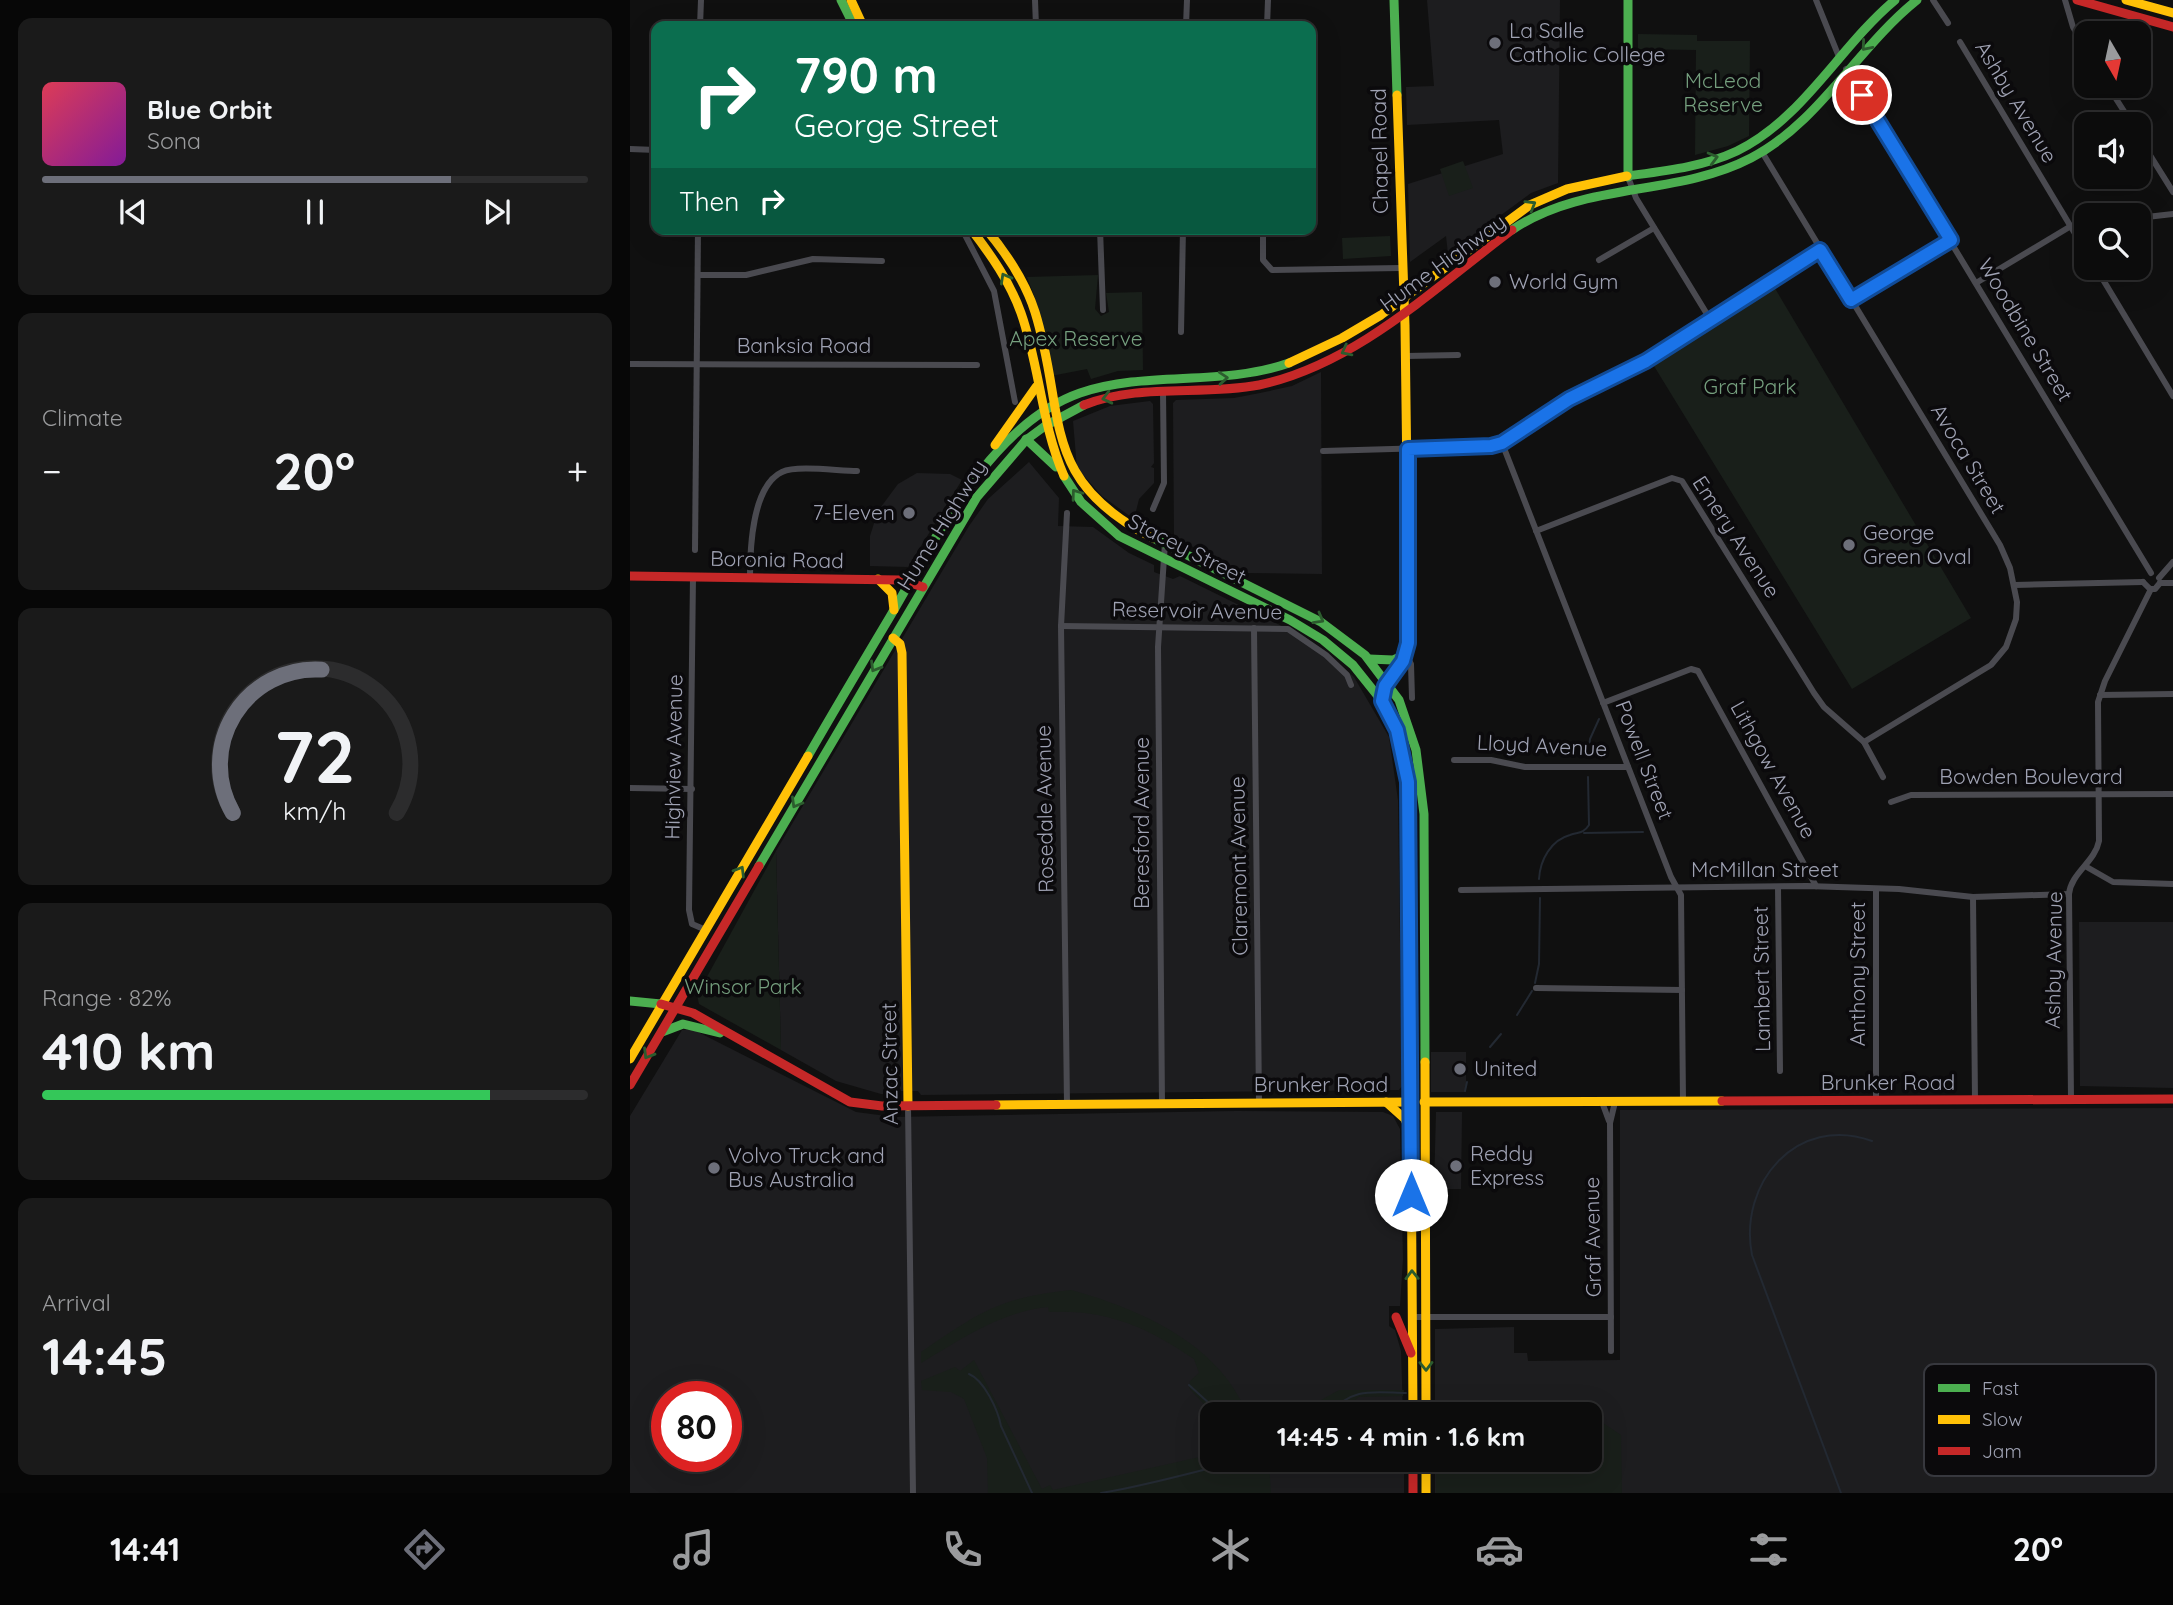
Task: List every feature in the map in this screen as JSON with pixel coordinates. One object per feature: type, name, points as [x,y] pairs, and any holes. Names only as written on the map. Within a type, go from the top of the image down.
[{"type":"main road","points":[[841,0],[852,21]]},
{"type":"main road","points":[[851,0],[861,21]]},
{"type":"main road","name":"Chapel Road","points":[[1394,0],[1408,449],[1409,627],[1406,654]]},
{"type":"main road","points":[[1628,0],[1628,177]]},
{"type":"main road","name":"Hume Highway","points":[[630,1059],[894,610],[973,484],[1006,443],[1041,412],[1109,384],[1236,377],[1281,366],[1351,335],[1403,302],[1537,201],[1557,192],[1722,156],[1758,140],[1788,114],[1874,17],[1895,0]]},
{"type":"main road","name":"Hume Highway","points":[[630,1085],[988,480],[1026,439],[1055,418],[1105,398],[1163,392],[1233,390],[1283,379],[1355,346],[1404,314],[1514,231],[1560,205],[1734,166],[1762,152],[1812,108],[1884,26],[1917,0]]},
{"type":"main road","points":[[2077,0],[2173,27]]},
{"type":"main road","points":[[2126,0],[2173,13]]},
{"type":"main road","points":[[1557,192],[1560,205]]},
{"type":"main road","name":"Stacey Street","points":[[975,235],[1002,271],[1014,294],[1027,333],[1044,425],[1060,472],[1083,504],[1103,524],[1164,561],[1320,636],[1367,679],[1397,730],[1408,782],[1413,1402]]},
{"type":"main road","name":"Stacey Street","points":[[990,235],[1014,267],[1029,297],[1038,322],[1052,406],[1063,452],[1081,484],[1117,518],[1320,619],[1369,659],[1388,682],[1410,727],[1422,783],[1426,1402]]},
{"type":"main road","points":[[973,484],[992,449],[1028,404],[1036,384]]},
{"type":"main road","points":[[1026,439],[1060,472]]},
{"type":"main road","name":"Boronia Road","points":[[630,576],[878,579],[911,582],[923,587]]},
{"type":"main road","points":[[878,579],[892,593],[894,610]]},
{"type":"main road","name":"Anzac Street","points":[[893,638],[900,645],[902,653],[908,1106]]},
{"type":"main road","points":[[1369,659],[1393,660],[1406,654]]},
{"type":"main road","points":[[1382,701],[1388,682],[1406,654]]},
{"type":"main road","name":"Brunker Road","points":[[630,1001],[661,1004],[693,1013],[850,1101],[908,1106],[2173,1099]]},
{"type":"main road","points":[[660,1035],[673,1024],[683,1024],[741,1040]]},
{"type":"main road","points":[[1387,1102],[1405,1119],[1411,1135]]},
{"type":"main road","points":[[1396,1317],[1413,1355]]},
{"type":"main road","points":[[1413,1472],[1413,1493]]},
{"type":"main road","points":[[1426,1472],[1426,1493]]},
{"type":"street","points":[[700,21],[701,0]]},
{"type":"street","points":[[1035,0],[1036,21]]},
{"type":"street","points":[[1186,21],[1187,0]]},
{"type":"street","points":[[1267,21],[1268,0]]},
{"type":"street","points":[[1816,0],[1839,57]]},
{"type":"street","points":[[1933,0],[1948,23]]},
{"type":"street","points":[[2065,0],[2074,29]]},
{"type":"street","name":"Ashby Avenue","points":[[1960,42],[2074,231]]},
{"type":"street","name":"Woodbine Street","points":[[1846,69],[2151,573]]},
{"type":"street","points":[[630,149],[651,150]]},
{"type":"street","name":"Avoca Street","points":[[1762,152],[2000,545],[2015,585],[2016,619],[2012,635],[1991,666],[1864,742]]},
{"type":"street","points":[[2151,157],[2173,192]]},
{"type":"street","points":[[1628,177],[1654,228],[1710,319]]},
{"type":"street","points":[[2151,217],[2173,214]]},
{"type":"street","points":[[1976,283],[2074,226]]},
{"type":"street","points":[[1600,260],[1654,228]]},
{"type":"street","points":[[695,550],[698,235]]},
{"type":"street","points":[[966,235],[994,291],[1016,402]]},
{"type":"street","points":[[1100,235],[1103,310]]},
{"type":"street","points":[[1181,332],[1183,235]]},
{"type":"street","points":[[1263,235],[1266,267],[1272,270],[1401,268]]},
{"type":"street","points":[[1851,300],[1951,240]]},
{"type":"street","points":[[1324,451],[1491,446],[1502,443],[1569,399],[1646,361],[1820,250]]},
{"type":"street","points":[[698,275],[746,275],[813,259],[882,261]]},
{"type":"street","points":[[2103,280],[2173,396]]},
{"type":"street","points":[[1406,356],[1458,355]]},
{"type":"street","name":"Banksia Road","points":[[630,364],[977,365]]},
{"type":"street","points":[[1153,509],[1164,483],[1163,379]]},
{"type":"street","name":"Powell Street","points":[[1502,443],[1682,901],[1683,1101]]},
{"type":"street","points":[[750,577],[754,516],[776,476],[790,470],[857,471]]},
{"type":"street","name":"Emery Avenue","points":[[1536,531],[1672,478],[1682,481],[1824,707],[1864,742]]},
{"type":"street","name":"Rosedale Avenue","points":[[1067,513],[1061,626],[1067,1104]]},
{"type":"street","name":"Beresford Avenue","points":[[1162,1104],[1159,627],[1164,543]]},
{"type":"street","points":[[2015,585],[2143,582],[2151,589],[2173,562]]},
{"type":"street","points":[[2143,582],[2146,575],[2151,573],[2160,580],[2173,583]]},
{"type":"street","name":"Highview Avenue","points":[[693,576],[689,910],[692,924],[705,930]]},
{"type":"street","name":"Ashby Avenue","points":[[2071,1099],[2069,894],[2071,884],[2097,849],[2100,695],[2151,589]]},
{"type":"street","name":"Reservoir Avenue","points":[[1061,626],[1288,629],[1326,655],[1347,675],[1351,685]]},
{"type":"street","name":"Claremont Avenue","points":[[1254,628],[1259,1103]]},
{"type":"street","points":[[1406,654],[1411,664],[1412,698]]},
{"type":"street","name":"Lithgow Avenue","points":[[1604,703],[1691,669],[1698,671],[1816,886]]},
{"type":"street","points":[[2100,695],[2173,694]]},
{"type":"street","points":[[1864,742],[1883,778]]},
{"type":"street","name":"Lloyd Avenue","points":[[1454,760],[1491,760],[1525,767],[1628,767]]},
{"type":"street","points":[[630,788],[692,789]]},
{"type":"street","name":"Bowden Boulevard","points":[[1891,802],[1911,794],[2173,794]]},
{"type":"street","points":[[2085,866],[2113,883],[2173,884]]},
{"type":"street","name":"McMillan Street","points":[[1461,890],[1816,886],[1973,897],[2069,894]]},
{"type":"street","name":"Lambert Street","points":[[1778,887],[1780,1071]]},
{"type":"street","name":"Anthony Street","points":[[1876,889],[1876,1100]]},
{"type":"street","points":[[1973,897],[1975,1100]]},
{"type":"street","points":[[1536,988],[1682,990]]},
{"type":"street","name":"Graf Avenue","points":[[1602,1102],[1609,1123]]},
{"type":"street","name":"Graf Avenue","points":[[1611,1351],[1609,1123],[1615,1102]]},
{"type":"street","name":"Anzac Street","points":[[908,1106],[913,1493]]},
{"type":"street","points":[[1413,1317],[1611,1317]]},
{"type":"shaded area","points":[[1427,0],[1560,0],[1558,183],[1531,193],[1448,254],[1446,236],[1410,262],[1408,184],[1503,154],[1499,120],[1407,125],[1406,87],[1434,86]]},
{"type":"shaded area","points":[[1321,372],[1322,574],[1243,573],[1174,537],[1173,403],[1176,400],[1234,398],[1260,393],[1292,386]]},
{"type":"shaded area","points":[[1150,401],[1153,404],[1154,463],[1151,467],[1154,468],[1154,483],[1139,499],[1134,519],[1102,496],[1077,468],[1073,421],[1110,406]]},
{"type":"shaded area","points":[[1029,462],[1059,498],[1058,526],[1093,527],[1129,553],[1154,565],[1154,572],[1173,579],[1180,576],[1308,639],[1354,677],[1389,737],[1398,800],[1402,1086],[1399,1090],[921,1095],[918,1091],[899,1091],[895,1095],[881,1094],[836,1081],[781,1050],[776,851],[969,526],[988,499]]},
{"type":"shaded area","points":[[917,473],[950,474],[962,480],[908,567],[870,566],[870,536],[878,511],[898,484]]},
{"type":"shaded area","points":[[2079,922],[2173,922],[2173,1088],[2080,1086]]},
{"type":"shaded area","points":[[682,1030],[694,1030],[856,1112],[894,1117],[1236,1111],[1383,1112],[1393,1116],[1400,1129],[1403,1259],[1400,1306],[1389,1306],[1389,1326],[1395,1330],[1401,1351],[1403,1402],[1200,1402],[1200,1472],[1404,1472],[1404,1493],[630,1493],[630,1116]]},
{"type":"shaded area","points":[[1431,1052],[1466,1052],[1466,1092],[1431,1092]]},
{"type":"shaded area","points":[[2173,1108],[2173,1493],[1435,1493],[1435,1472],[1602,1472],[1602,1402],[1435,1402],[1435,1329],[1514,1327],[1514,1353],[1527,1353],[1528,1361],[1620,1360],[1620,1110]]},
{"type":"shaded area","points":[[1436,1112],[1462,1112],[1461,1189],[1434,1189]]},
{"type":"green space","name":"McLeod Reserve","points":[[1638,34],[1697,35],[1697,41],[1750,41],[1749,136],[1728,146],[1695,155],[1696,50],[1638,49]]},
{"type":"green space","points":[[1463,161],[1473,188],[1449,196],[1440,169]]},
{"type":"green space","points":[[1390,236],[1391,256],[1343,259],[1342,238]]},
{"type":"green space","name":"Apex Reserve","points":[[1098,275],[1095,309],[1101,316],[1109,312],[1106,293],[1142,292],[1143,370],[1118,371],[1091,379],[1087,369],[1051,376],[1035,298],[1027,277]]},
{"type":"green space","name":"Graf Park","points":[[1773,285],[1971,618],[1852,689],[1654,366]]},
{"type":"green space","name":"Winsor Park","points":[[776,851],[781,1050],[699,1004],[697,995]]},
{"type":"green space","points":[[1071,1290],[1123,1307],[1174,1332],[1217,1367],[1241,1402],[1202,1402],[1189,1388],[1190,1381],[1199,1373],[1194,1359],[1143,1329],[1108,1317],[1049,1312],[1048,1307],[1014,1314],[998,1321],[921,1363],[921,1352],[975,1317],[1007,1303]]},
{"type":"green space","points":[[974,1360],[1042,1489],[1050,1485],[1053,1490],[1200,1457],[1200,1472],[1270,1472],[1271,1493],[988,1493],[987,1458],[964,1399],[951,1392],[922,1390],[921,1381],[955,1367],[960,1371]]},
{"type":"green space","points":[[1339,1390],[1404,1390],[1403,1396],[1359,1397],[1353,1402],[1318,1402]]},
{"type":"green space","points":[[1570,1401],[1572,1402],[1436,1402]]},
{"type":"green space","points":[[1602,1422],[1621,1435],[1622,1493],[1436,1493],[1436,1472],[1602,1472]]},
{"type":"waterway","points":[[1588,758],[1590,739],[1599,719]]},
{"type":"waterway","points":[[1539,879],[1544,858],[1552,846],[1563,838],[1583,831],[1589,825],[1588,777]]},
{"type":"waterway","points":[[1584,833],[1643,832]]},
{"type":"waterway","points":[[1535,983],[1539,964],[1540,898]]},
{"type":"waterway","points":[[1517,1015],[1532,991]]},
{"type":"waterway","points":[[1490,1047],[1501,1034]]},
{"type":"waterway","points":[[1465,1091],[1467,1082]]},
{"type":"waterway","points":[[1841,1493],[1752,1255],[1750,1228],[1754,1203],[1764,1180],[1779,1161],[1797,1146],[1820,1137],[1845,1135],[1872,1141]]},
{"type":"waterway","points":[[969,1374],[980,1382],[990,1396],[1032,1493]]},
{"type":"waterway","points":[[1189,1385],[1208,1402]]},
{"type":"waterway","points":[[1342,1402],[1364,1393],[1406,1393]]},
{"type":"waterway","points":[[1101,1493],[1200,1471]]},
{"type":"traffic: fast","points":[[841,0],[852,21]]},
{"type":"traffic: fast","points":[[1394,0],[1397,95]]},
{"type":"traffic: fast","points":[[1628,0],[1628,177]]},
{"type":"traffic: fast","points":[[1627,176],[1711,161],[1737,151],[1761,137],[1802,101],[1856,39],[1895,0]]},
{"type":"traffic: fast","points":[[1512,230],[1540,214],[1569,204],[1692,179],[1751,158],[1797,125],[1917,0]]},
{"type":"traffic: fast","points":[[808,756],[947,519],[993,457],[1019,430],[1048,408],[1080,393],[1106,386],[1237,375],[1289,363]]},
{"type":"traffic: fast","points":[[759,866],[977,497],[1026,440],[1045,426],[1084,405]]},
{"type":"traffic: fast","points":[[1026,439],[1056,467]]},
{"type":"traffic: fast","points":[[1064,476],[1081,502],[1119,536],[1290,620],[1323,640],[1353,665],[1377,695],[1396,733],[1408,782],[1410,988]]},
{"type":"traffic: fast","points":[[1153,538],[1321,622],[1365,655],[1399,700],[1416,750],[1424,814],[1425,1062]]},
{"type":"traffic: fast","points":[[1369,659],[1393,660],[1406,654]]},
{"type":"traffic: fast","points":[[630,1001],[661,1004]]},
{"type":"traffic: fast","points":[[662,1032],[683,1024],[720,1033]]},
{"type":"traffic: slow","points":[[851,0],[861,21]]},
{"type":"traffic: slow","points":[[2126,0],[2173,13]]},
{"type":"traffic: slow","points":[[1382,701],[1409,635],[1405,325],[1397,95]]},
{"type":"traffic: slow","points":[[1289,363],[1342,338],[1381,315],[1530,205],[1567,189],[1627,176]]},
{"type":"traffic: slow","points":[[976,235],[999,269],[1021,313],[1050,436],[1064,476]]},
{"type":"traffic: slow","points":[[991,235],[1015,268],[1035,312],[1063,442],[1074,468],[1091,493],[1116,516],[1153,538]]},
{"type":"traffic: slow","points":[[995,445],[1036,387]]},
{"type":"traffic: slow","points":[[878,579],[892,593],[894,610]]},
{"type":"traffic: slow","points":[[893,638],[900,644],[902,653],[908,1106]]},
{"type":"traffic: slow","points":[[630,1059],[808,756]]},
{"type":"traffic: slow","points":[[1410,988],[1413,1402]]},
{"type":"traffic: slow","points":[[1425,1062],[1426,1402]]},
{"type":"traffic: slow","points":[[1424,1102],[1722,1101]]},
{"type":"traffic: slow","points":[[1386,1102],[1405,1119],[1409,1129]]},
{"type":"traffic: slow","points":[[996,1105],[1411,1102]]},
{"type":"traffic: slow","points":[[1426,1472],[1426,1493]]},
{"type":"traffic: jam","points":[[2077,0],[2173,27]]},
{"type":"traffic: jam","points":[[1084,405],[1127,394],[1237,388],[1295,375],[1362,342],[1424,299],[1512,230]]},
{"type":"traffic: jam","points":[[630,576],[901,580],[923,587]]},
{"type":"traffic: jam","points":[[630,1085],[759,866]]},
{"type":"traffic: jam","points":[[661,1004],[693,1013],[850,1102],[882,1106],[996,1105]]},
{"type":"traffic: jam","points":[[1722,1101],[2173,1099]]},
{"type":"traffic: jam","points":[[1396,1317],[1411,1353]]},
{"type":"traffic: jam","points":[[1413,1472],[1413,1493]]},
{"type":"place","name":"La Salle Catholic College","points":[[1495,43]]},
{"type":"place","name":"World Gym","points":[[1495,282]]},
{"type":"place","name":"7-Eleven","points":[[909,513]]},
{"type":"place","name":"George Green Oval","points":[[1849,545]]},
{"type":"place","name":"United","points":[[1460,1069]]},
{"type":"place","name":"Reddy Express","points":[[1456,1166]]},
{"type":"place","name":"Volvo Truck and Bus Australia","points":[[714,1168]]},
{"type":"route","points":[[1411,1195],[1408,782],[1397,730],[1382,701],[1385,686],[1403,661],[1408,643],[1408,449],[1496,446],[1597,383],[1646,361],[1820,250],[1851,300],[1951,240],[1862,95]]}]
